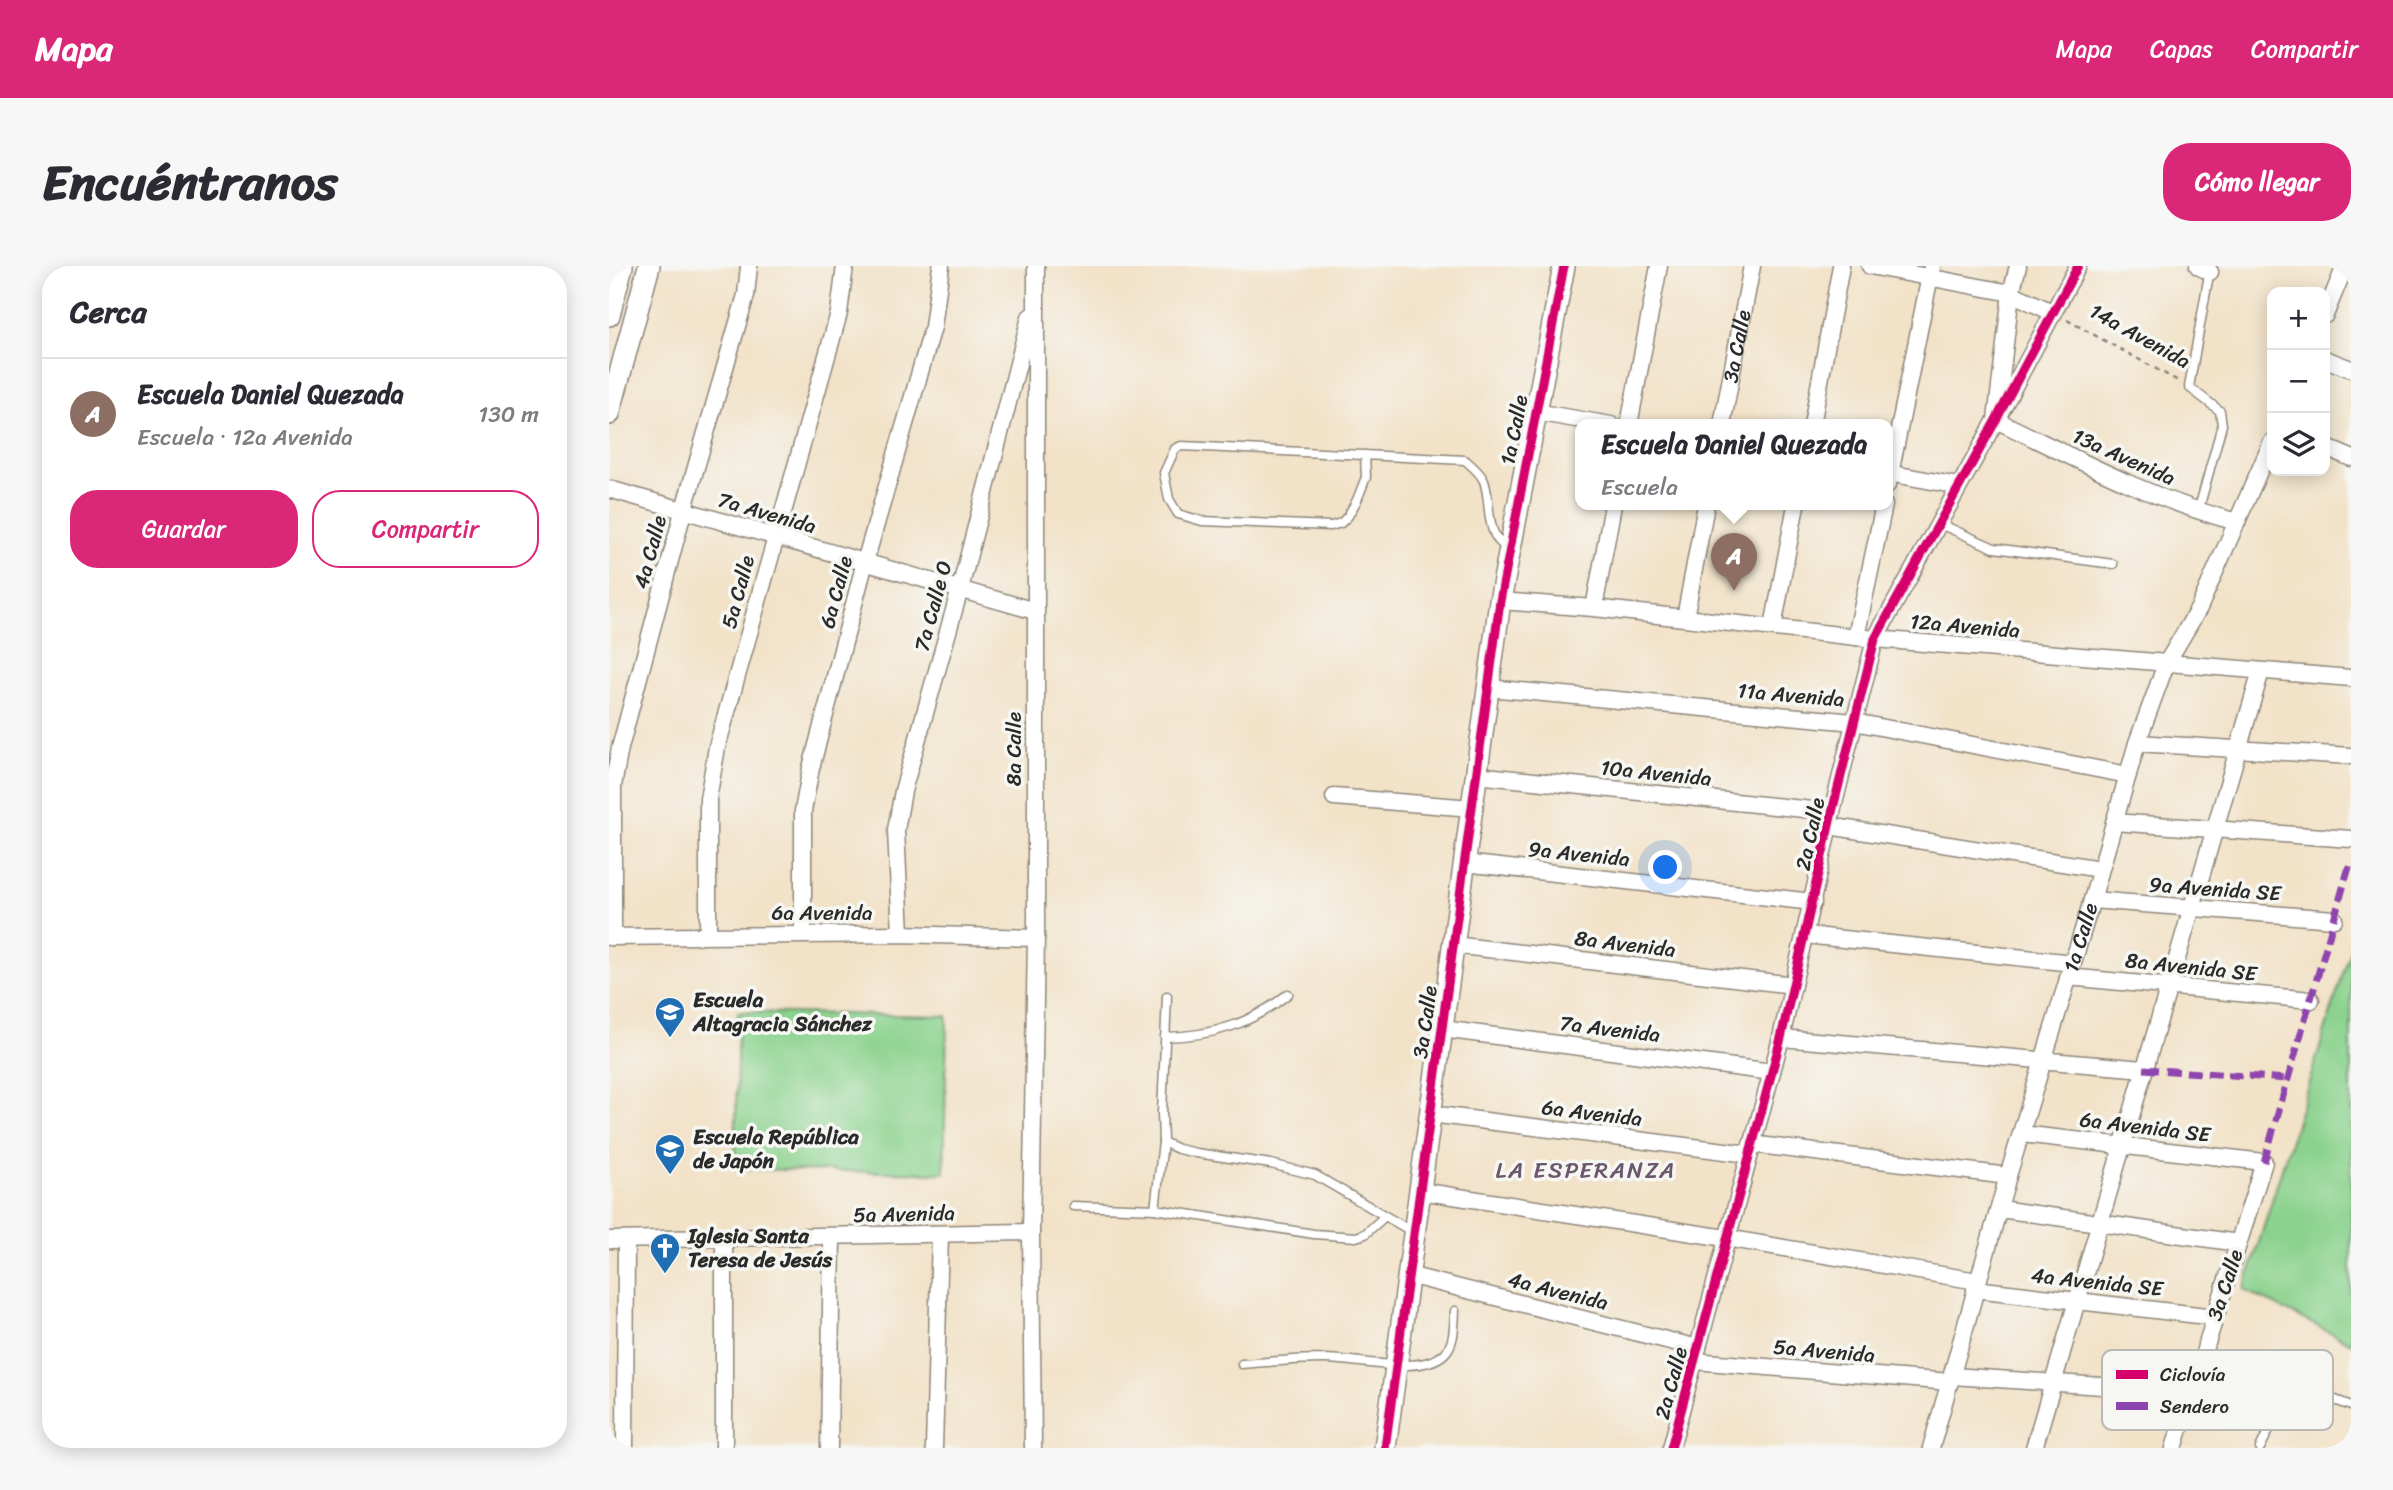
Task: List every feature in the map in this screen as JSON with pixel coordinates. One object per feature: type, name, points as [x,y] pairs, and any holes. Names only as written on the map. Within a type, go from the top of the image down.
[{"type":"street","points":[[609,315],[622,266]]},
{"type":"street","points":[[609,414],[649,266]]},
{"type":"street","name":"4a Calle","points":[[611,937],[613,786],[619,748],[746,295],[749,266]]},
{"type":"street","name":"5a Calle","points":[[708,934],[708,799],[717,747],[839,313],[845,266]]},
{"type":"street","name":"6a Calle","points":[[803,934],[803,811],[811,768],[865,562],[933,327],[941,266]]},
{"type":"street","name":"8a Calle","points":[[1034,1448],[1031,1232],[1035,938],[1036,266]]},
{"type":"street","name":"1a Calle","points":[[1500,601],[1564,266]]},
{"type":"street","points":[[1630,419],[1659,266]]},
{"type":"street","name":"3a Calle","points":[[1723,419],[1752,266]]},
{"type":"street","points":[[1813,419],[1841,266]]},
{"type":"street","points":[[1870,266],[1931,272],[2011,293],[2054,313]]},
{"type":"street","points":[[1996,420],[2011,293],[2018,266]]},
{"type":"street","name":"2a Calle","points":[[1677,1447],[1696,1354],[1781,1038],[1814,902],[1830,819],[1875,639],[2078,266]]},
{"type":"street","points":[[1893,457],[1931,272]]},
{"type":"street","points":[[2330,305],[2346,275]]},
{"type":"street","name":"7a Calle O","points":[[901,934],[896,831],[903,791],[960,589],[1036,292]]},
{"type":"street","points":[[2330,361],[2351,369]]},
{"type":"street","points":[[1535,412],[1576,419]]},
{"type":"street","name":"13a Avenida","points":[[1996,420],[2134,487],[2198,512],[2237,522]]},
{"type":"street","points":[[2330,449],[2351,458]]},
{"type":"street","name":"1a Calle","points":[[1931,1448],[1976,1285],[2137,743],[2166,664],[2199,608],[2267,453]]},
{"type":"street","points":[[1893,478],[1959,486]]},
{"type":"street","name":"7a Avenida","points":[[609,489],[1035,611]]},
{"type":"street","points":[[1594,608],[1612,510]]},
{"type":"street","points":[[1685,618],[1705,510]]},
{"type":"street","points":[[1773,627],[1795,510]]},
{"type":"street","points":[[1856,637],[1883,510]]},
{"type":"street","name":"3a Calle","points":[[1385,1448],[1500,601]]},
{"type":"street","name":"12a Avenida","points":[[1500,601],[1594,608],[1875,639],[2351,678]]},
{"type":"street","points":[[2034,1448],[2261,671]]},
{"type":"street","name":"11a Avenida","points":[[1489,688],[1854,722],[2128,775]]},
{"type":"street","points":[[2137,743],[2351,756]]},
{"type":"street","name":"10a Avenida","points":[[1476,775],[1830,819],[2100,869]]},
{"type":"street","points":[[1334,797],[1472,808]]},
{"type":"street","points":[[2114,822],[2351,839]]},
{"type":"street","name":"9a Avenida","points":[[1464,863],[1814,902]]},
{"type":"street","name":"9a Avenida SE","points":[[2092,900],[2334,919]]},
{"type":"street","name":"6a Avenida","points":[[611,937],[901,934],[1035,938]]},
{"type":"street","points":[[1805,935],[2070,970]]},
{"type":"street","name":"8a Avenida","points":[[1453,945],[1793,985]]},
{"type":"street","name":"8a Avenida SE","points":[[2070,970],[2169,985],[2311,1000]]},
{"type":"street","name":"7a Avenida","points":[[1441,1029],[1772,1072]]},
{"type":"street","points":[[1781,1038],[2144,1069]]},
{"type":"street","name":"6a Avenida","points":[[1430,1114],[1750,1149]]},
{"type":"street","name":"6a Avenida SE","points":[[2022,1134],[2264,1162]]},
{"type":"street","points":[[1750,1149],[2008,1176]]},
{"type":"street","name":"3a Calle","points":[[2204,1350],[2264,1162]]},
{"type":"street","points":[[1420,1191],[1726,1238],[1976,1285]]},
{"type":"street","points":[[2000,1209],[2238,1243]]},
{"type":"street","name":"5a Avenida","points":[[617,1240],[1031,1232]]},
{"type":"street","points":[[934,1448],[940,1235]]},
{"type":"street","points":[[829,1448],[832,1237]]},
{"type":"street","points":[[724,1239],[724,1448]]},
{"type":"street","points":[[617,1240],[625,1448]]},
{"type":"street","name":"4a Avenida","points":[[1408,1275],[1696,1354]]},
{"type":"street","name":"4a Avenida SE","points":[[1976,1285],[2077,1301],[2215,1317]]},
{"type":"street","name":"5a Avenida","points":[[1696,1354],[1951,1379],[2102,1386]]},
{"type":"street","name":"3a Calle","points":[[2174,1448],[2179,1430]]},
{"type":"lane","points":[[2198,512],[2222,425],[2220,411],[2189,387],[2206,268]]},
{"type":"lane","points":[[1365,455],[1366,477],[1357,499],[1348,516],[1341,523],[1331,526],[1202,521],[1178,514],[1169,499],[1164,473],[1175,449],[1181,446],[1365,455],[1465,460],[1478,471],[1483,481],[1493,534],[1501,544],[1510,549]]},
{"type":"lane","points":[[1938,523],[1994,548],[2113,564]]},
{"type":"lane","points":[[1165,1037],[1198,1034],[1243,1024],[1267,1011],[1288,994]]},
{"type":"lane","points":[[1156,1209],[1163,1142],[1167,996]]},
{"type":"lane","points":[[1163,1142],[1187,1152],[1271,1164],[1315,1175],[1414,1232]]},
{"type":"lane","points":[[1073,1206],[1156,1209],[1314,1234],[1356,1237],[1365,1234],[1384,1217]]},
{"type":"lane","points":[[1242,1364],[1326,1358],[1395,1365],[1424,1363],[1446,1352],[1453,1338],[1455,1311]]},
{"type":"lane","points":[[2333,1399],[2351,1406]]},
{"type":"lane","points":[[2260,1448],[2269,1430]]},
{"type":"green space","points":[[2351,948],[2351,1343],[2244,1290]]},
{"type":"green space","points":[[738,1012],[947,1016],[944,1173],[735,1169]]},
{"type":"marked path","points":[[2264,1162],[2351,860]]},
{"type":"marked path","points":[[2144,1069],[2288,1079]]},
{"type":"cycle path","points":[[1385,1448],[1500,601],[1564,266]]},
{"type":"cycle path","points":[[1671,1448],[1781,1038],[1832,812],[1875,639],[2078,266]]},
{"type":"place","name":"Escuela Daniel Quezada","points":[[1734,591]]},
{"type":"place","name":"Escuela Altagracia Sánchez","points":[[670,1039]]},
{"type":"place","name":"Escuela República de Japón","points":[[670,1176]]},
{"type":"place","name":"Iglesia Santa Teresa de Jesús","points":[[665,1275]]},
{"type":"district","name":"LA ESPERANZA","points":[[1586,1170]]}]
